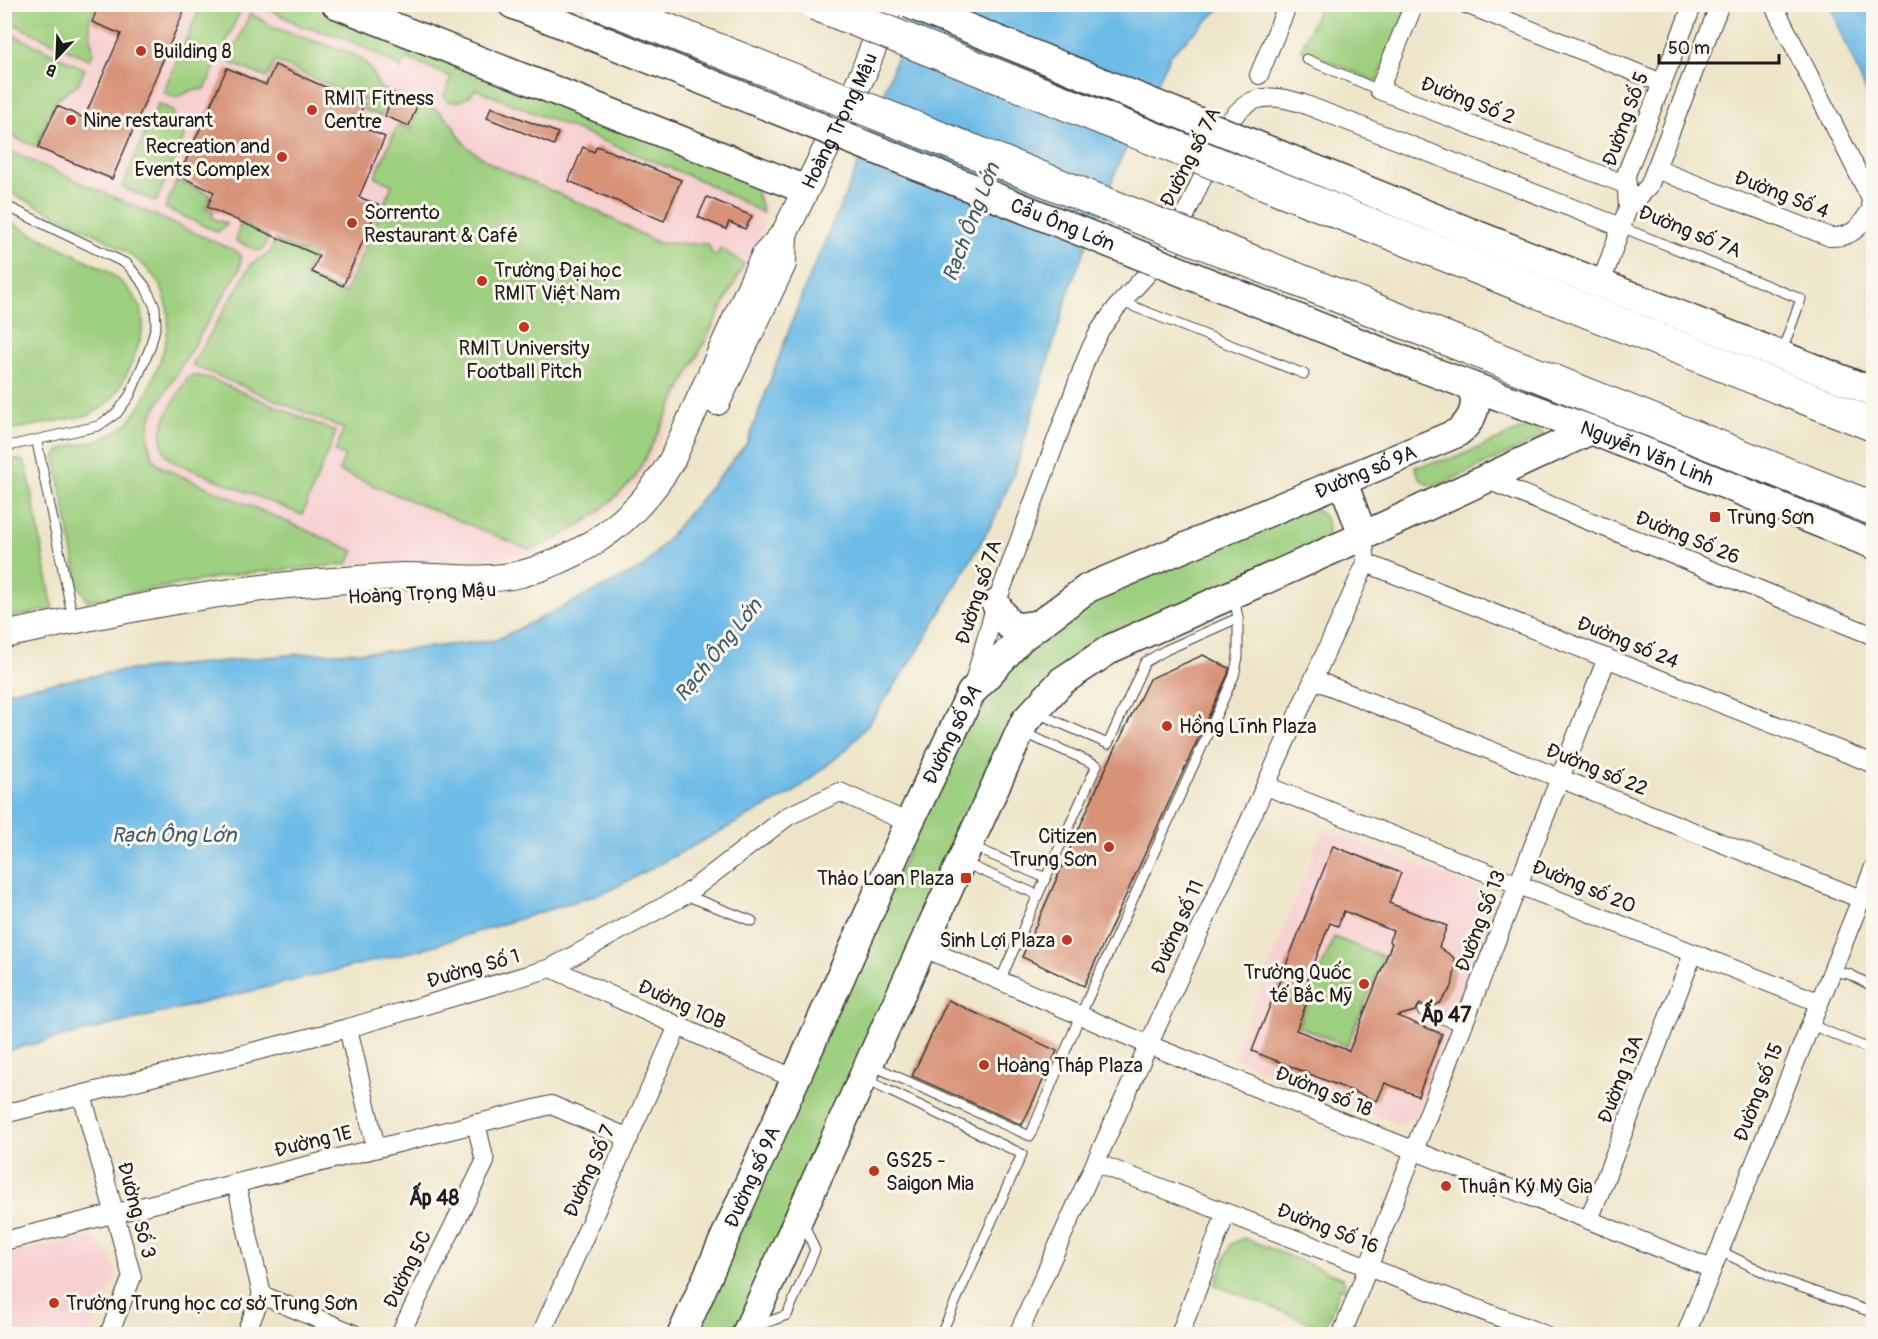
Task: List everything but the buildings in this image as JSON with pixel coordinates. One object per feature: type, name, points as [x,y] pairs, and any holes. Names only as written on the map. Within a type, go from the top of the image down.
[{"type":"highway","name":"Cầu Ông Lớn","points":[[601,4],[1432,333]]},
{"type":"highway","points":[[816,4],[1466,247],[1874,425]]},
{"type":"highway","name":"Nguyễn Văn Linh","points":[[1432,333],[1874,509]]},
{"type":"main road","points":[[336,4],[804,189]]},
{"type":"main road","name":"Cầu Ông Lớn","points":[[512,4],[1417,366]]},
{"type":"main road","name":"Hoàng Trọng Mậu","points":[[4,635],[246,590],[403,576],[472,578],[519,574],[547,565],[602,539],[620,525],[658,484],[680,444],[764,256],[784,234],[804,189],[863,74],[890,4]]},
{"type":"main road","points":[[909,4],[1466,247],[1600,286],[1874,392]]},
{"type":"main road","name":"Hoàng Trọng Mậu","points":[[4,650],[154,620],[252,605],[391,593],[463,594],[524,586],[552,579],[606,555],[647,524],[674,489],[783,264],[784,234]]},
{"type":"main road","name":"Nguyễn Văn Linh","points":[[1417,366],[1592,430],[1874,545]]},
{"type":"main road","name":"Đường số 9A","points":[[682,1335],[909,823],[971,693],[1021,638],[1088,588],[1343,482],[1465,427],[1475,402],[1470,386]]},
{"type":"main road","points":[[748,1331],[1026,721],[1062,681],[1112,648],[1160,639],[1364,550],[1485,479],[1592,430]]},
{"type":"main road","points":[[1343,482],[1364,550]]},
{"type":"main road","points":[[996,604],[1009,625],[1020,627],[1040,624]]},
{"type":"street","points":[[1259,75],[1288,4]]},
{"type":"street","points":[[1379,90],[1414,4]]},
{"type":"street","points":[[1466,4],[1662,82]]},
{"type":"street","name":"Đường Số 5","points":[[1628,208],[1626,175],[1693,4]]},
{"type":"street","points":[[1600,286],[1628,208],[1649,186],[1720,4]]},
{"type":"street","name":"Đường Số 4","points":[[1656,168],[1830,237],[1843,237],[1862,225],[1872,208],[1870,197],[1768,7]]},
{"type":"street","name":"Đường Số 2","points":[[1379,90],[1627,185]]},
{"type":"street","name":"Đường số 7A","points":[[971,693],[996,604],[1088,354],[1100,330],[1170,249],[1233,116],[1244,105],[1272,96],[1301,103],[1621,227]]},
{"type":"street","name":"Đường Số 26","points":[[1485,479],[1874,636]]},
{"type":"street","name":"Đường số 24","points":[[1364,550],[1607,658],[1874,764]]},
{"type":"street","name":"Đường số 11","points":[[1018,1335],[1315,680],[1364,550]]},
{"type":"street","name":"Đường Số 13","points":[[1342,1335],[1607,658]]},
{"type":"street","name":"Đường số 22","points":[[1315,680],[1861,900]]},
{"type":"street","name":"Đường số 20","points":[[1266,786],[1818,1002]]},
{"type":"street","name":"Đường Số 1","points":[[4,1114],[348,1028],[551,968],[685,895],[788,816],[840,792],[909,823]]},
{"type":"street","name":"Đường số 15","points":[[1686,1335],[1874,867]]},
{"type":"street","name":"Đường số 18","points":[[922,947],[1149,1046],[1712,1269]]},
{"type":"street","name":"Đường 13A","points":[[1589,1220],[1693,954]]},
{"type":"street","name":"Đường 10B","points":[[551,968],[795,1079]]},
{"type":"street","name":"Đường Số 7","points":[[541,1335],[678,1026]]},
{"type":"street","points":[[348,1028],[376,1148]]},
{"type":"street","name":"Đường Số 3","points":[[82,1095],[132,1277],[109,1335]]},
{"type":"street","name":"Đường 1E","points":[[4,1241],[551,1105],[629,1138]]},
{"type":"street","name":"Đường 5C","points":[[400,1335],[484,1162],[476,1123]]},
{"type":"street","name":"Đường Số 16","points":[[1096,1163],[1543,1335]]},
{"type":"street","points":[[236,1183],[262,1295],[245,1335]]},
{"type":"street","points":[[1180,1335],[1226,1213]]},
{"type":"street","points":[[262,1295],[354,1335]]},
{"type":"lane","points":[[1306,60],[1379,90]]},
{"type":"lane","points":[[4,205],[127,264],[145,286],[155,307],[156,325],[150,348],[130,395],[117,414],[98,426],[37,442],[4,447]]},
{"type":"lane","name":"Đường số 7A","points":[[1621,227],[1801,299],[1780,356]]},
{"type":"lane","points":[[1122,302],[1304,374]]},
{"type":"lane","points":[[37,442],[73,621]]},
{"type":"lane","points":[[865,1071],[1030,1136],[1080,1016],[1234,676],[1238,657],[1236,606]]},
{"type":"lane","points":[[1026,721],[1108,744],[1145,663],[1160,639]]},
{"type":"lane","points":[[1000,981],[1097,765],[1026,721]]},
{"type":"lane","points":[[964,853],[1046,878]]},
{"type":"lane","points":[[964,853],[1038,895]]},
{"type":"lane","points":[[685,895],[752,921]]},
{"type":"lane","points":[[1831,970],[1849,974],[1874,987]]},
{"type":"lane","points":[[1422,1011],[1463,1027]]},
{"type":"lane","points":[[1809,1024],[1868,1048]]},
{"type":"lane","points":[[865,1071],[1022,1154],[941,1335]]},
{"type":"lane","points":[[1720,1251],[1778,1279],[1874,1313]]},
{"type":"shaded area","name":"Trường Đại học RMIT Việt Nam","points":[[4,5],[316,5],[743,174],[758,190],[765,207],[763,231],[640,481],[592,526],[557,546],[530,557],[372,564],[348,564],[157,484],[144,421],[229,271],[5,162]]},
{"type":"shaded area","name":"Trường Quốc tế Bắc Mỹ","points":[[1324,828],[1491,894],[1495,911],[1416,1117],[1399,1124],[1233,1058]]},
{"type":"shaded area","name":"Trường Trung học cơ sở Trung Sơn","points":[[90,1236],[107,1252],[118,1271],[89,1334],[5,1334],[5,1255]]},
{"type":"green space","points":[[5,4],[96,5],[89,21],[93,53],[90,60],[5,20]]},
{"type":"green space","points":[[238,4],[242,7],[205,89],[190,91],[176,98],[163,92],[199,10],[186,5]]},
{"type":"green space","points":[[262,5],[313,5],[736,172],[756,189],[763,213],[704,182],[475,89],[463,100],[447,101],[444,96],[451,77],[407,58],[401,69],[376,53],[339,36],[301,26]]},
{"type":"green space","points":[[1320,5],[1409,5],[1377,82],[1301,49]]},
{"type":"green space","points":[[250,13],[275,28],[353,54],[363,60],[372,71],[379,87],[390,92],[381,116],[364,110],[367,102],[275,61],[267,78],[229,62]]},
{"type":"green space","points":[[5,31],[85,69],[78,84],[56,100],[36,147],[5,133]]},
{"type":"green space","points":[[158,104],[173,110],[174,123],[184,137],[156,202],[122,187]]},
{"type":"green space","points":[[421,104],[439,111],[451,123],[466,146],[493,165],[593,209],[658,243],[708,244],[716,256],[721,248],[744,264],[635,478],[611,501],[574,529],[530,550],[339,471],[345,456],[335,452],[344,429],[192,365],[252,263],[270,253],[275,240],[304,252],[308,246],[316,249],[305,276],[345,293],[392,185],[375,177],[398,124],[411,129]]},
{"type":"green space","points":[[5,149],[238,252],[241,257],[240,269],[152,414],[149,428],[150,451],[157,464],[163,468],[354,551],[348,564],[237,574],[87,601],[79,586],[55,457],[63,449],[100,440],[130,420],[145,396],[159,363],[167,336],[168,313],[163,293],[154,276],[122,249],[5,190]]},
{"type":"green space","points":[[177,180],[211,195],[205,208],[214,212],[212,218],[227,224],[218,232],[165,208]]},
{"type":"green space","points":[[5,220],[106,270],[124,285],[139,305],[143,321],[142,329],[131,363],[114,396],[102,408],[89,415],[5,431]]},
{"type":"green space","points":[[240,223],[269,237],[263,249],[258,251],[236,241]]},
{"type":"green space","points":[[192,375],[209,378],[336,432],[302,515],[172,461],[165,452],[162,431],[170,409],[187,379]]},
{"type":"green space","points":[[1529,426],[1539,430],[1545,436],[1436,487],[1422,481],[1415,467],[1457,457]]},
{"type":"green space","points":[[16,459],[23,461],[27,468],[53,609],[5,618],[5,461]]},
{"type":"green space","points":[[1301,507],[1314,509],[1323,515],[1327,525],[1327,538],[1051,680],[737,1334],[687,1334],[966,725],[1004,670],[1065,620],[1098,600]]},
{"type":"green space","points":[[1334,937],[1384,957],[1347,1046],[1298,1026]]},
{"type":"green space","points":[[1244,1238],[1343,1278],[1347,1291],[1340,1288],[1327,1323],[1321,1327],[1215,1285],[1231,1244]]},
{"type":"water","name":"Rạch Ông Lớn","points":[[916,5],[1224,5],[1171,54],[1120,161],[1071,284],[1016,468],[994,520],[918,651],[870,722],[847,749],[794,792],[609,891],[419,950],[5,1051],[4,692],[120,671],[298,654],[393,651],[496,640],[644,567],[747,443],[803,292],[852,179]]},
{"type":"water","points":[[1830,5],[1873,5],[1873,109]]},
{"type":"place","name":"Building 8","points":[[141,51]]},
{"type":"place","name":"RMIT Fitness Centre","points":[[312,110]]},
{"type":"place","name":"Nine restaurant","points":[[71,120]]},
{"type":"place","name":"Recreation and Events Complex","points":[[282,157]]},
{"type":"place","name":"Sorrento Restaurant & Café","points":[[352,223]]},
{"type":"place","name":"Trường Đại học RMIT Việt Nam","points":[[482,281]]},
{"type":"place","name":"RMIT University Football Pitch","points":[[524,327]]},
{"type":"place","name":"Trung Sơn","points":[[1715,517]]},
{"type":"place","name":"Hồng Lĩnh Plaza","points":[[1167,726]]},
{"type":"place","name":"Citizen Trung Sơn","points":[[1109,847]]},
{"type":"place","name":"Thảo Loan Plaza","points":[[966,878]]},
{"type":"place","name":"Sinh Lợi Plaza","points":[[1067,940]]},
{"type":"place","name":"Trường Quốc tế Bắc Mỹ","points":[[1364,984]]},
{"type":"place","name":"Hoàng Tháp Plaza","points":[[984,1065]]},
{"type":"place","name":"GS25 - Saigon Mia","points":[[874,1171]]},
{"type":"place","name":"Thuận Ký Mỳ Gia","points":[[1446,1186]]},
{"type":"place","name":"Trường Trung học cơ sở Trung Sơn","points":[[54,1303]]},
{"type":"district","name":"Ấp 47","points":[[1446,1015]]},
{"type":"district","name":"Ấp 48","points":[[434,1198]]}]
